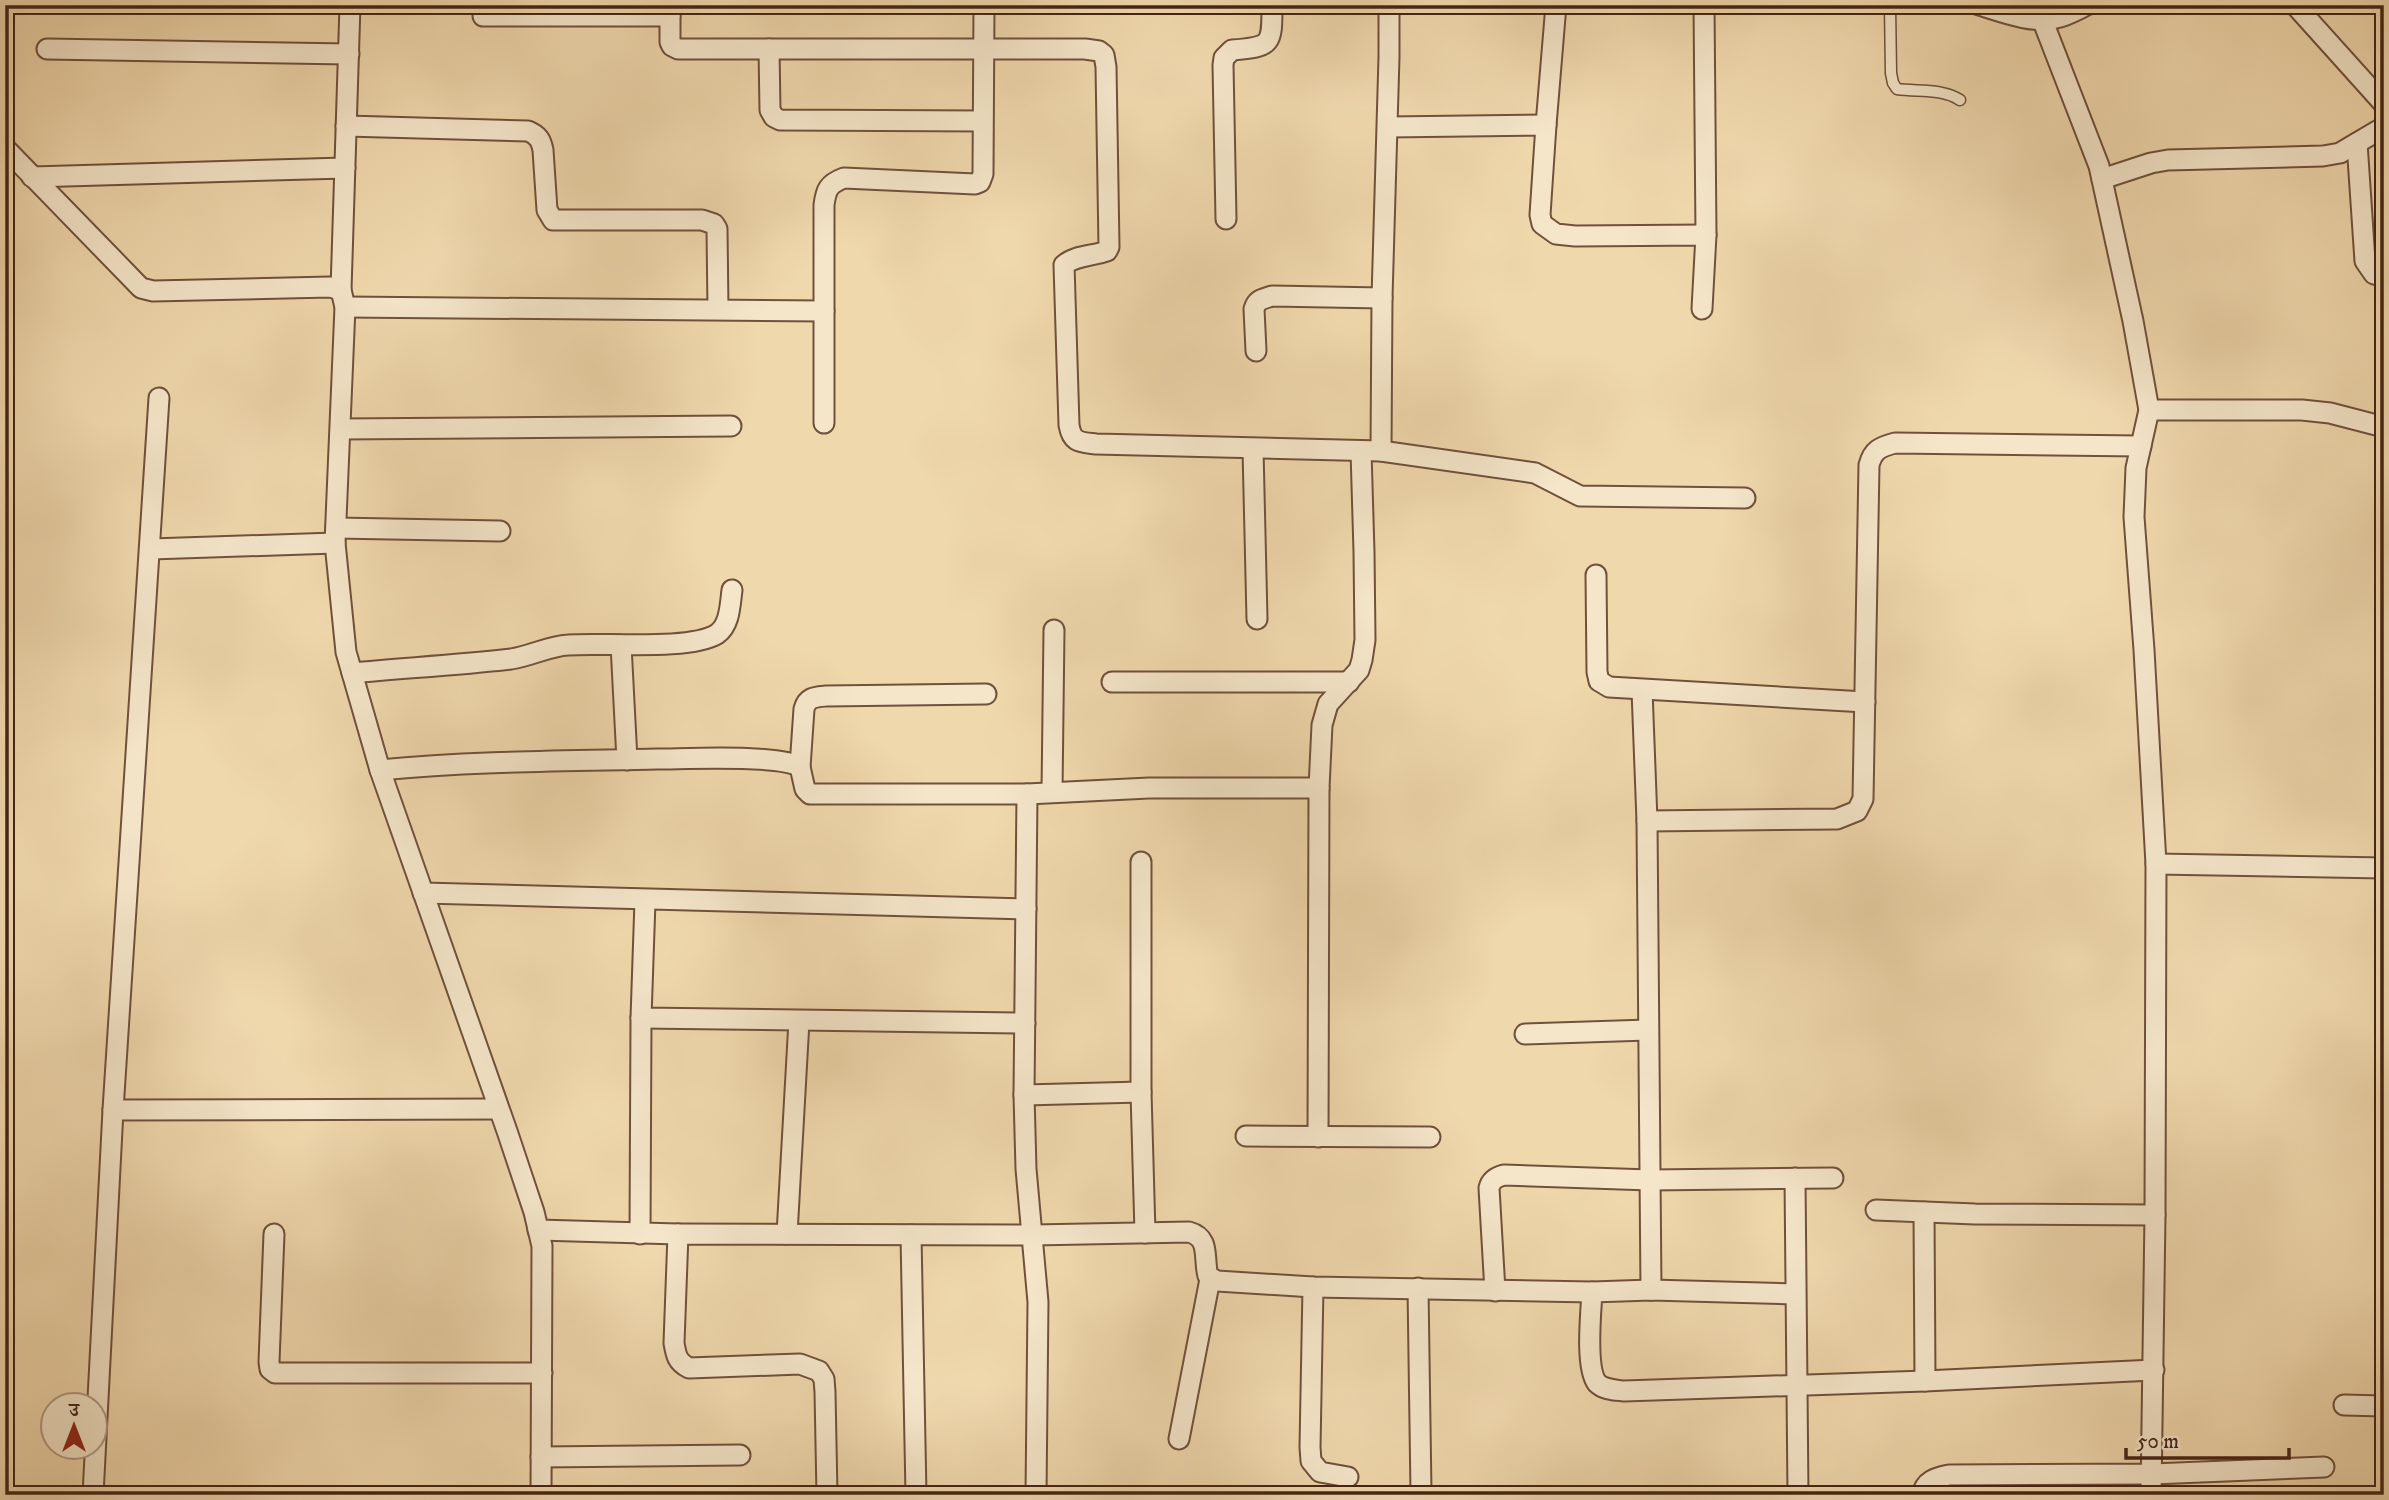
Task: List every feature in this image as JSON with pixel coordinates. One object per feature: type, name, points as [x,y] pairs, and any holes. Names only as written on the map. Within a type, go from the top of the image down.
[{"type":"street","points":[[350,5],[341,429],[335,536],[341,618],[352,673],[380,769],[534,1212],[543,1260],[541,1495]]},
{"type":"street","points":[[824,423],[824,205],[827,189],[833,182],[844,178],[975,184],[980,182],[983,174],[984,5]]},
{"type":"street","points":[[1226,219],[1224,58],[1232,50],[1266,45],[1272,25],[1272,5]]},
{"type":"street","points":[[1318,1138],[1319,788],[1322,725],[1328,704],[1359,670],[1365,640],[1371,451],[1382,298],[1388,127],[1388,5]]},
{"type":"street","points":[[1556,5],[1540,215],[1542,224],[1556,234],[1598,237],[1706,235]]},
{"type":"street","points":[[1702,309],[1706,235],[1704,5]]},
{"type":"street","points":[[1981,6],[2018,16],[2055,19],[2087,5]]},
{"type":"street","points":[[2304,8],[2384,104]]},
{"type":"street","points":[[483,16],[670,10],[670,42],[674,48],[1099,51],[1104,55],[1106,67],[1109,247],[1107,251],[1070,260],[1064,265],[1071,435],[1082,442],[1097,444],[1371,451],[1535,472],[1580,496],[1745,498]]},
{"type":"street","points":[[2042,19],[2102,179],[2149,410],[2134,486],[2134,517],[2156,864],[2151,1495]]},
{"type":"street","points":[[47,49],[349,54]]},
{"type":"street","points":[[769,49],[770,110],[774,117],[780,120],[982,121]]},
{"type":"street","points":[[1388,127],[1546,125]]},
{"type":"street","points":[[346,126],[528,131],[535,134],[541,141],[543,150],[547,210],[553,220],[702,220],[714,224],[717,229],[718,309]]},
{"type":"street","points":[[2102,179],[2168,160],[2323,156],[2340,153],[2384,127]]},
{"type":"street","points":[[2357,143],[2365,261],[2374,274],[2384,277]]},
{"type":"street","points":[[5,148],[137,284],[147,290],[330,287],[343,298],[824,310]]},
{"type":"street","points":[[32,177],[345,168]]},
{"type":"street","points":[[1256,351],[1254,309],[1261,299],[1272,296],[1382,298]]},
{"type":"street","points":[[93,1495],[113,1110],[159,398]]},
{"type":"street","points":[[2149,410],[2302,410],[2330,413],[2384,427]]},
{"type":"street","points":[[341,429],[731,426]]},
{"type":"street","points":[[1647,821],[1837,819],[1857,811],[1863,799],[1869,465],[1872,454],[1881,447],[1895,443],[2141,446]]},
{"type":"street","points":[[1253,449],[1257,620]]},
{"type":"street","points":[[151,549],[335,536],[500,531]]},
{"type":"street","points":[[1596,575],[1597,672],[1599,681],[1609,687],[1865,702]]},
{"type":"street","points":[[352,673],[516,658],[564,645],[701,640],[717,634],[727,621],[732,590]]},
{"type":"street","points":[[1052,792],[1054,630]]},
{"type":"street","points":[[621,645],[627,760]]},
{"type":"street","points":[[1112,682],[1349,682]]},
{"type":"street","points":[[1642,690],[1647,821],[1651,1290]]},
{"type":"street","points":[[986,694],[811,698],[804,709],[800,767],[804,789],[810,794],[1027,794],[1149,788],[1319,788]]},
{"type":"street","points":[[380,769],[458,764],[709,758],[780,761],[794,763],[800,767]]},
{"type":"street","points":[[1027,794],[1024,1096],[1026,1168],[1038,1302],[1036,1495]]},
{"type":"street","points":[[1141,862],[1141,1092],[1145,1233]]},
{"type":"street","points":[[2156,864],[2384,868]]},
{"type":"street","points":[[423,893],[645,901],[1026,909]]},
{"type":"street","points":[[640,1234],[641,1018],[645,901]]},
{"type":"street","points":[[641,1018],[1025,1023]]},
{"type":"street","points":[[787,1234],[799,1021]]},
{"type":"street","points":[[1525,1034],[1648,1030]]},
{"type":"street","points":[[1024,1096],[1141,1092]]},
{"type":"street","points":[[113,1110],[498,1109]]},
{"type":"street","points":[[1246,1136],[1430,1137]]},
{"type":"street","points":[[1495,1291],[1489,1188],[1496,1177],[1504,1175],[1650,1180],[1833,1178]]},
{"type":"street","points":[[1796,1178],[1798,1495]]},
{"type":"street","points":[[1876,1210],[2155,1215]]},
{"type":"street","points":[[1924,1212],[1925,1381]]},
{"type":"street","points":[[538,1230],[640,1234],[1032,1236],[1189,1232],[1199,1235],[1210,1279],[1180,1439]]},
{"type":"street","points":[[274,1234],[269,1362],[275,1373],[542,1373]]},
{"type":"street","points":[[678,1234],[674,1343],[680,1364],[689,1368],[800,1364],[819,1371],[824,1380],[825,1392],[827,1495]]},
{"type":"street","points":[[911,1235],[916,1495]]},
{"type":"street","points":[[1210,1279],[1230,1283],[1313,1287],[1795,1294]]},
{"type":"street","points":[[1313,1287],[1311,1461],[1320,1472],[1348,1477]]},
{"type":"street","points":[[1418,1288],[1421,1493]]},
{"type":"street","points":[[1592,1292],[1591,1364],[1597,1382],[1605,1388],[1624,1391],[2154,1370]]},
{"type":"street","points":[[2344,1405],[2384,1406]]},
{"type":"street","points":[[541,1457],[740,1455]]},
{"type":"street","points":[[1922,1495],[1927,1483],[1950,1475],[2152,1474],[2324,1467]]},
{"type":"lane","points":[[1891,5],[1891,73],[1897,89],[1943,92],[1953,94],[1960,100]]}]
